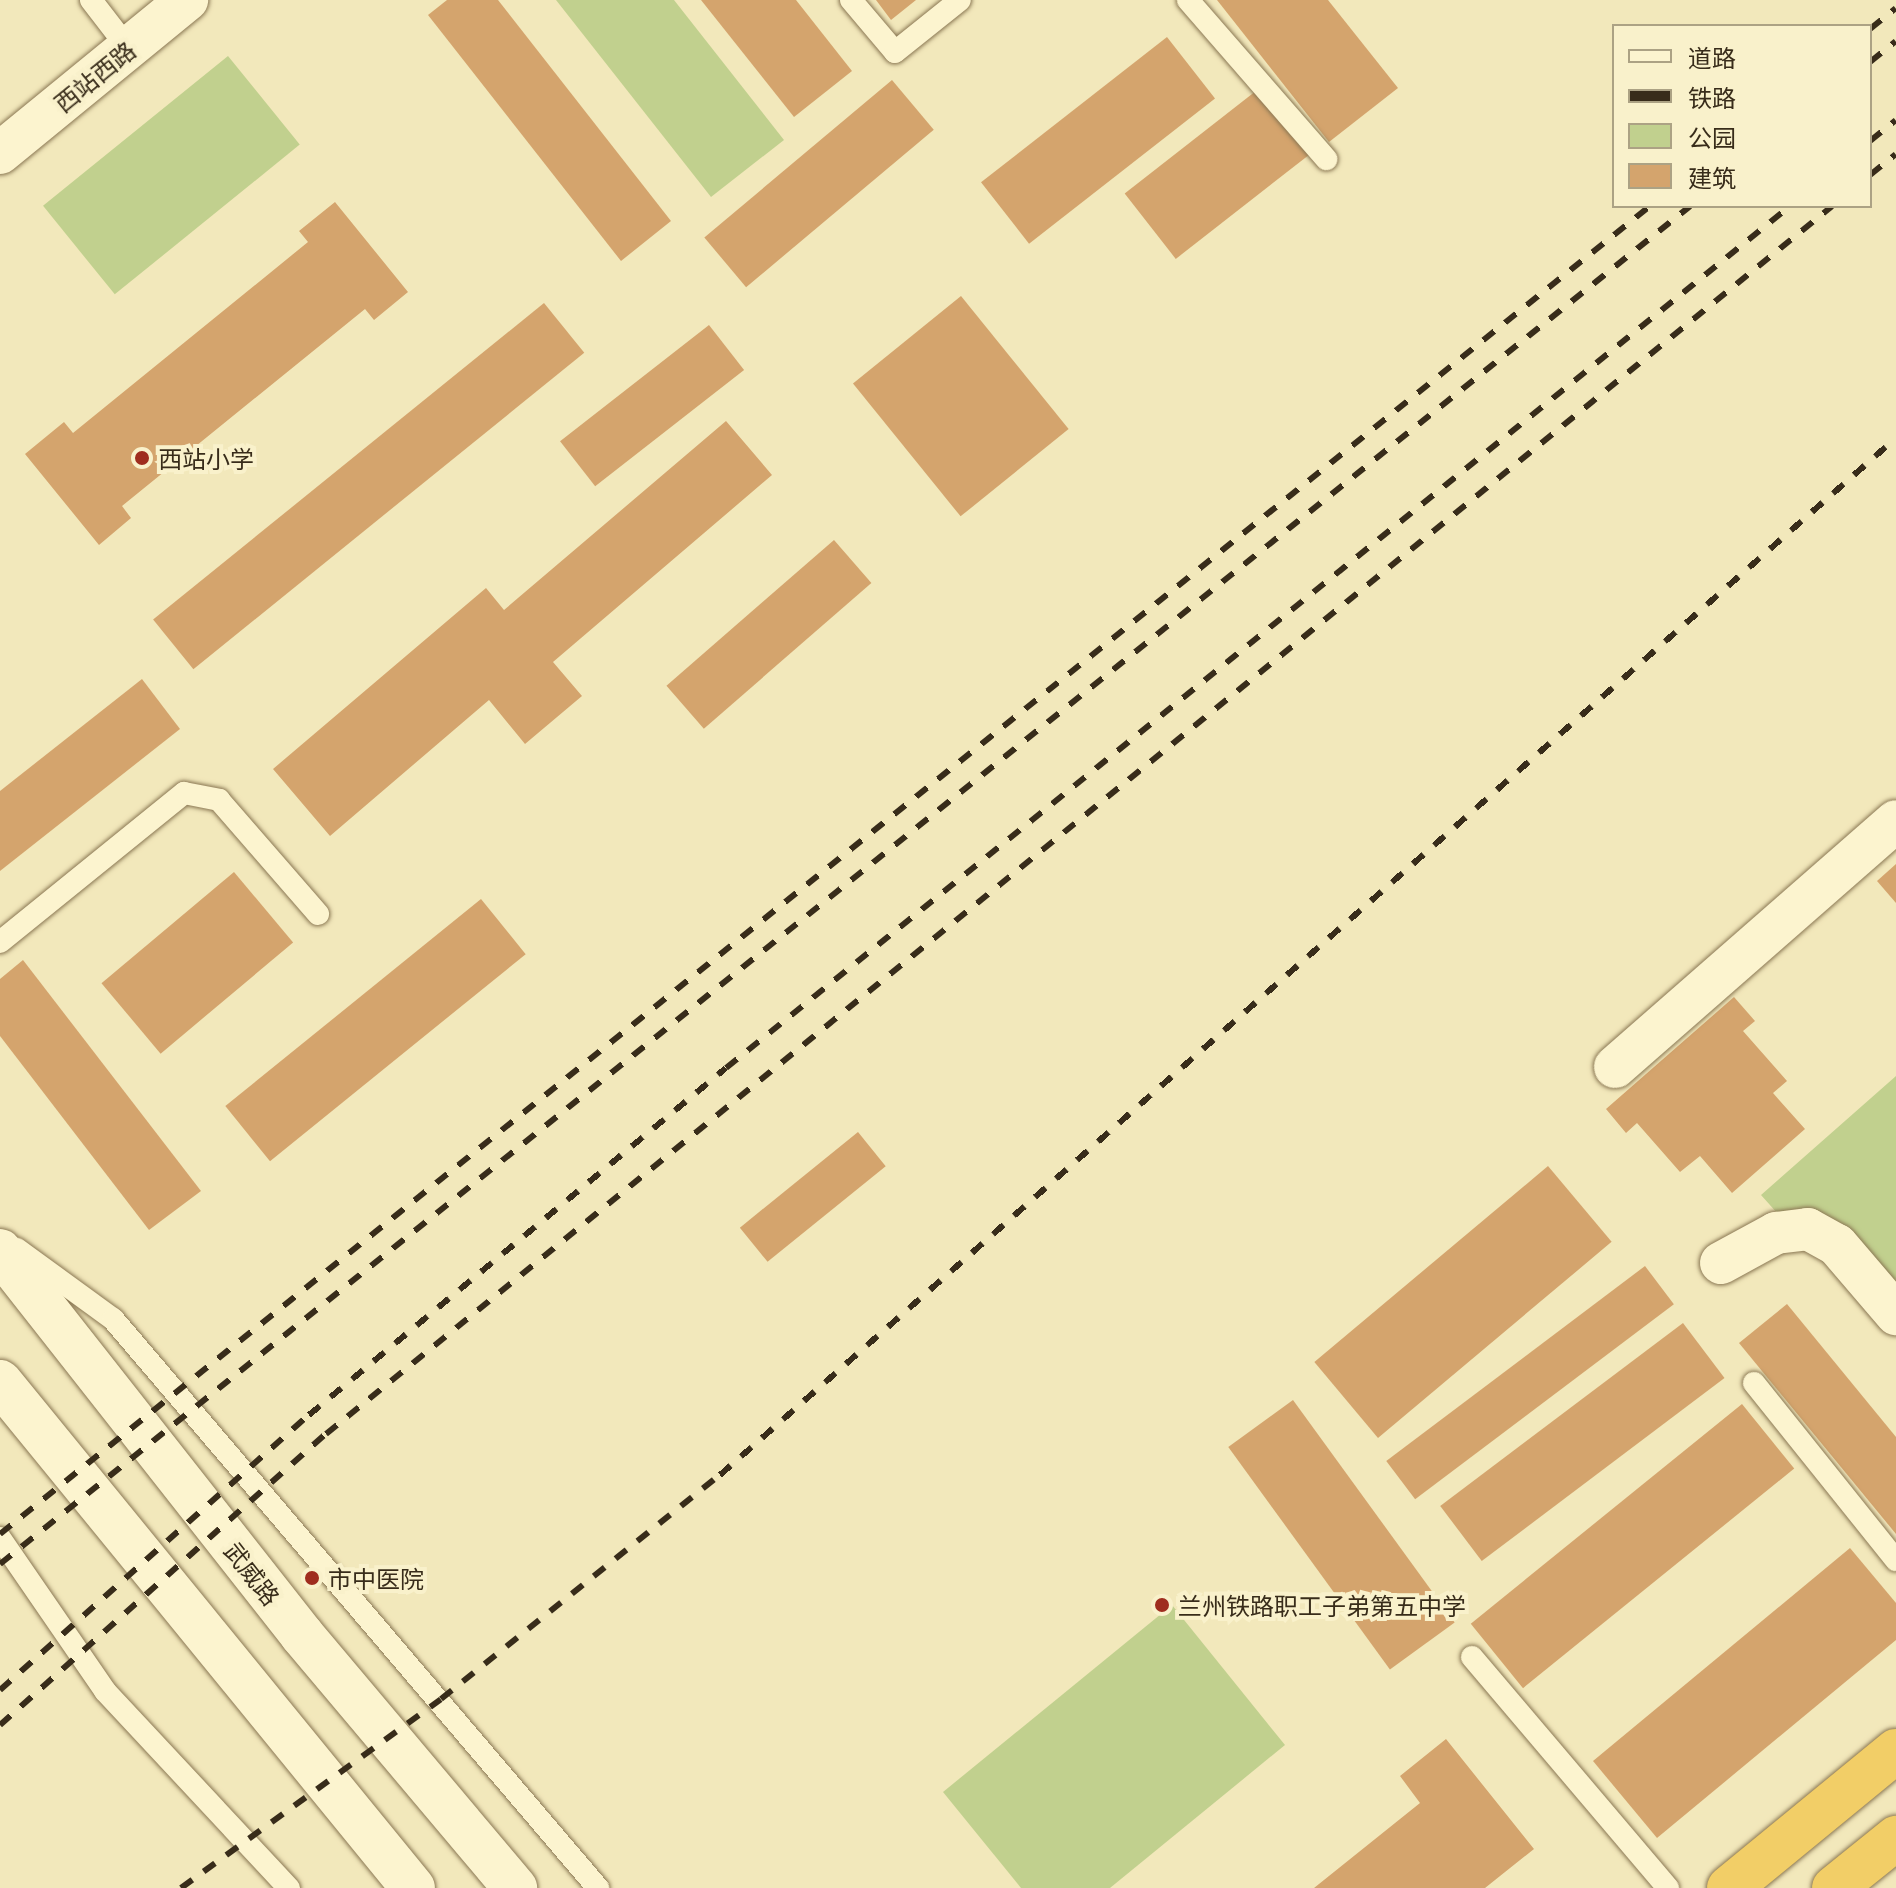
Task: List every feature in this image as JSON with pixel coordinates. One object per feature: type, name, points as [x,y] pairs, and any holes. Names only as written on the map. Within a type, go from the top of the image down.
[{"type":"highway","points":[[1729,1888],[1896,1751]]},
{"type":"highway","points":[[1834,1888],[1896,1838]]},
{"type":"main road","name":"武威路","points":[[0,1251],[302,1635],[515,1888]]},
{"type":"main road","points":[[0,1382],[413,1888]]},
{"type":"street","name":"西站西路","points":[[0,153],[187,0]]},
{"type":"street","points":[[1615,1067],[1896,821]]},
{"type":"street","points":[[1721,1263],[1776,1233],[1808,1229],[1837,1245],[1896,1314]]},
{"type":"lane","points":[[91,0],[128,48]]},
{"type":"lane","points":[[851,0],[895,52],[960,0]]},
{"type":"lane","points":[[1188,0],[1326,159]]},
{"type":"lane","points":[[0,942],[184,793],[219,800],[318,914]]},
{"type":"lane","points":[[0,1237],[113,1319],[598,1888]]},
{"type":"lane","points":[[1754,1383],[1896,1560]]},
{"type":"lane","points":[[0,1538],[105,1691],[289,1888]]},
{"type":"lane","points":[[1472,1657],[1668,1888]]},
{"type":"green space","points":[[556,0],[674,0],[784,140],[711,197]]},
{"type":"green space","points":[[228,56],[300,145],[115,294],[43,206]]},
{"type":"green space","points":[[1896,1076],[1896,1288],[1846,1226],[1825,1216],[1778,1214],[1761,1195]]},
{"type":"green space","points":[[1172,1605],[1285,1745],[1110,1888],[1021,1888],[943,1792]]},
{"type":"building","points":[[447,0],[498,0],[671,221],[621,261],[428,15]]},
{"type":"building","points":[[701,0],[796,0],[852,71],[794,117]]},
{"type":"building","points":[[876,0],[916,0],[891,20]]},
{"type":"building","points":[[1217,0],[1328,0],[1398,88],[1329,142]]},
{"type":"building","points":[[1167,37],[1215,98],[1029,244],[981,182]]},
{"type":"building","points":[[892,80],[934,130],[746,287],[704,237]]},
{"type":"building","points":[[1261,87],[1312,152],[1176,259],[1125,194]]},
{"type":"building","points":[[335,202],[408,292],[374,320],[365,309],[122,506],[131,518],[99,545],[25,454],[64,422],[73,433],[308,242],[299,231]]},
{"type":"building","points":[[961,296],[1069,429],[961,516],[853,383]]},
{"type":"building","points":[[544,303],[584,353],[193,669],[153,620]]},
{"type":"building","points":[[709,325],[744,370],[595,486],[560,441]]},
{"type":"building","points":[[726,421],[772,475],[553,662],[582,696],[525,744],[489,700],[330,836],[273,769],[486,588],[504,610]]},
{"type":"building","points":[[834,540],[871,583],[704,729],[666,686]]},
{"type":"building","points":[[142,679],[180,729],[0,871],[0,791]]},
{"type":"building","points":[[1896,864],[1896,903],[1877,881]]},
{"type":"building","points":[[234,872],[293,942],[161,1054],[101,983]]},
{"type":"building","points":[[481,899],[526,954],[270,1161],[225,1106]]},
{"type":"building","points":[[23,960],[201,1191],[149,1230],[0,1036],[0,979]]},
{"type":"building","points":[[1734,997],[1755,1021],[1743,1031],[1787,1081],[1773,1093],[1805,1129],[1732,1193],[1700,1156],[1680,1172],[1637,1123],[1626,1133],[1606,1109]]},
{"type":"building","points":[[858,1132],[886,1166],[768,1262],[740,1228]]},
{"type":"building","points":[[1548,1166],[1612,1242],[1378,1438],[1314,1362]]},
{"type":"building","points":[[1645,1266],[1674,1304],[1415,1499],[1386,1461]]},
{"type":"building","points":[[1787,1304],[1896,1437],[1896,1534],[1739,1343]]},
{"type":"building","points":[[1683,1323],[1725,1378],[1482,1561],[1440,1506]]},
{"type":"building","points":[[1293,1400],[1455,1622],[1390,1670],[1228,1447]]},
{"type":"building","points":[[1742,1404],[1794,1469],[1523,1688],[1471,1624]]},
{"type":"building","points":[[1850,1548],[1896,1603],[1896,1640],[1657,1838],[1593,1761]]},
{"type":"building","points":[[1446,1739],[1534,1849],[1485,1888],[1314,1888],[1420,1803],[1400,1776]]},
{"type":"railway","points":[[1872,27],[1896,8]]},
{"type":"railway","points":[[1872,60],[1896,41]]},
{"type":"railway","points":[[1872,139],[1896,120]]},
{"type":"railway","points":[[1872,173],[1896,154]]},
{"type":"railway","points":[[0,1534],[1648,208]]},
{"type":"railway","points":[[0,1564],[1688,208]]},
{"type":"railway","points":[[0,1690],[309,1415],[726,1068],[1788,208]]},
{"type":"railway","points":[[0,1725],[326,1434],[1830,208]]},
{"type":"railway","points":[[181,1888],[441,1699],[720,1475],[1896,438]]},
{"type":"place","name":"西站小学","points":[[142,458]]},
{"type":"place","name":"市中医院","points":[[312,1578]]},
{"type":"place","name":"兰州铁路职工子弟第五中学","points":[[1162,1605]]}]
